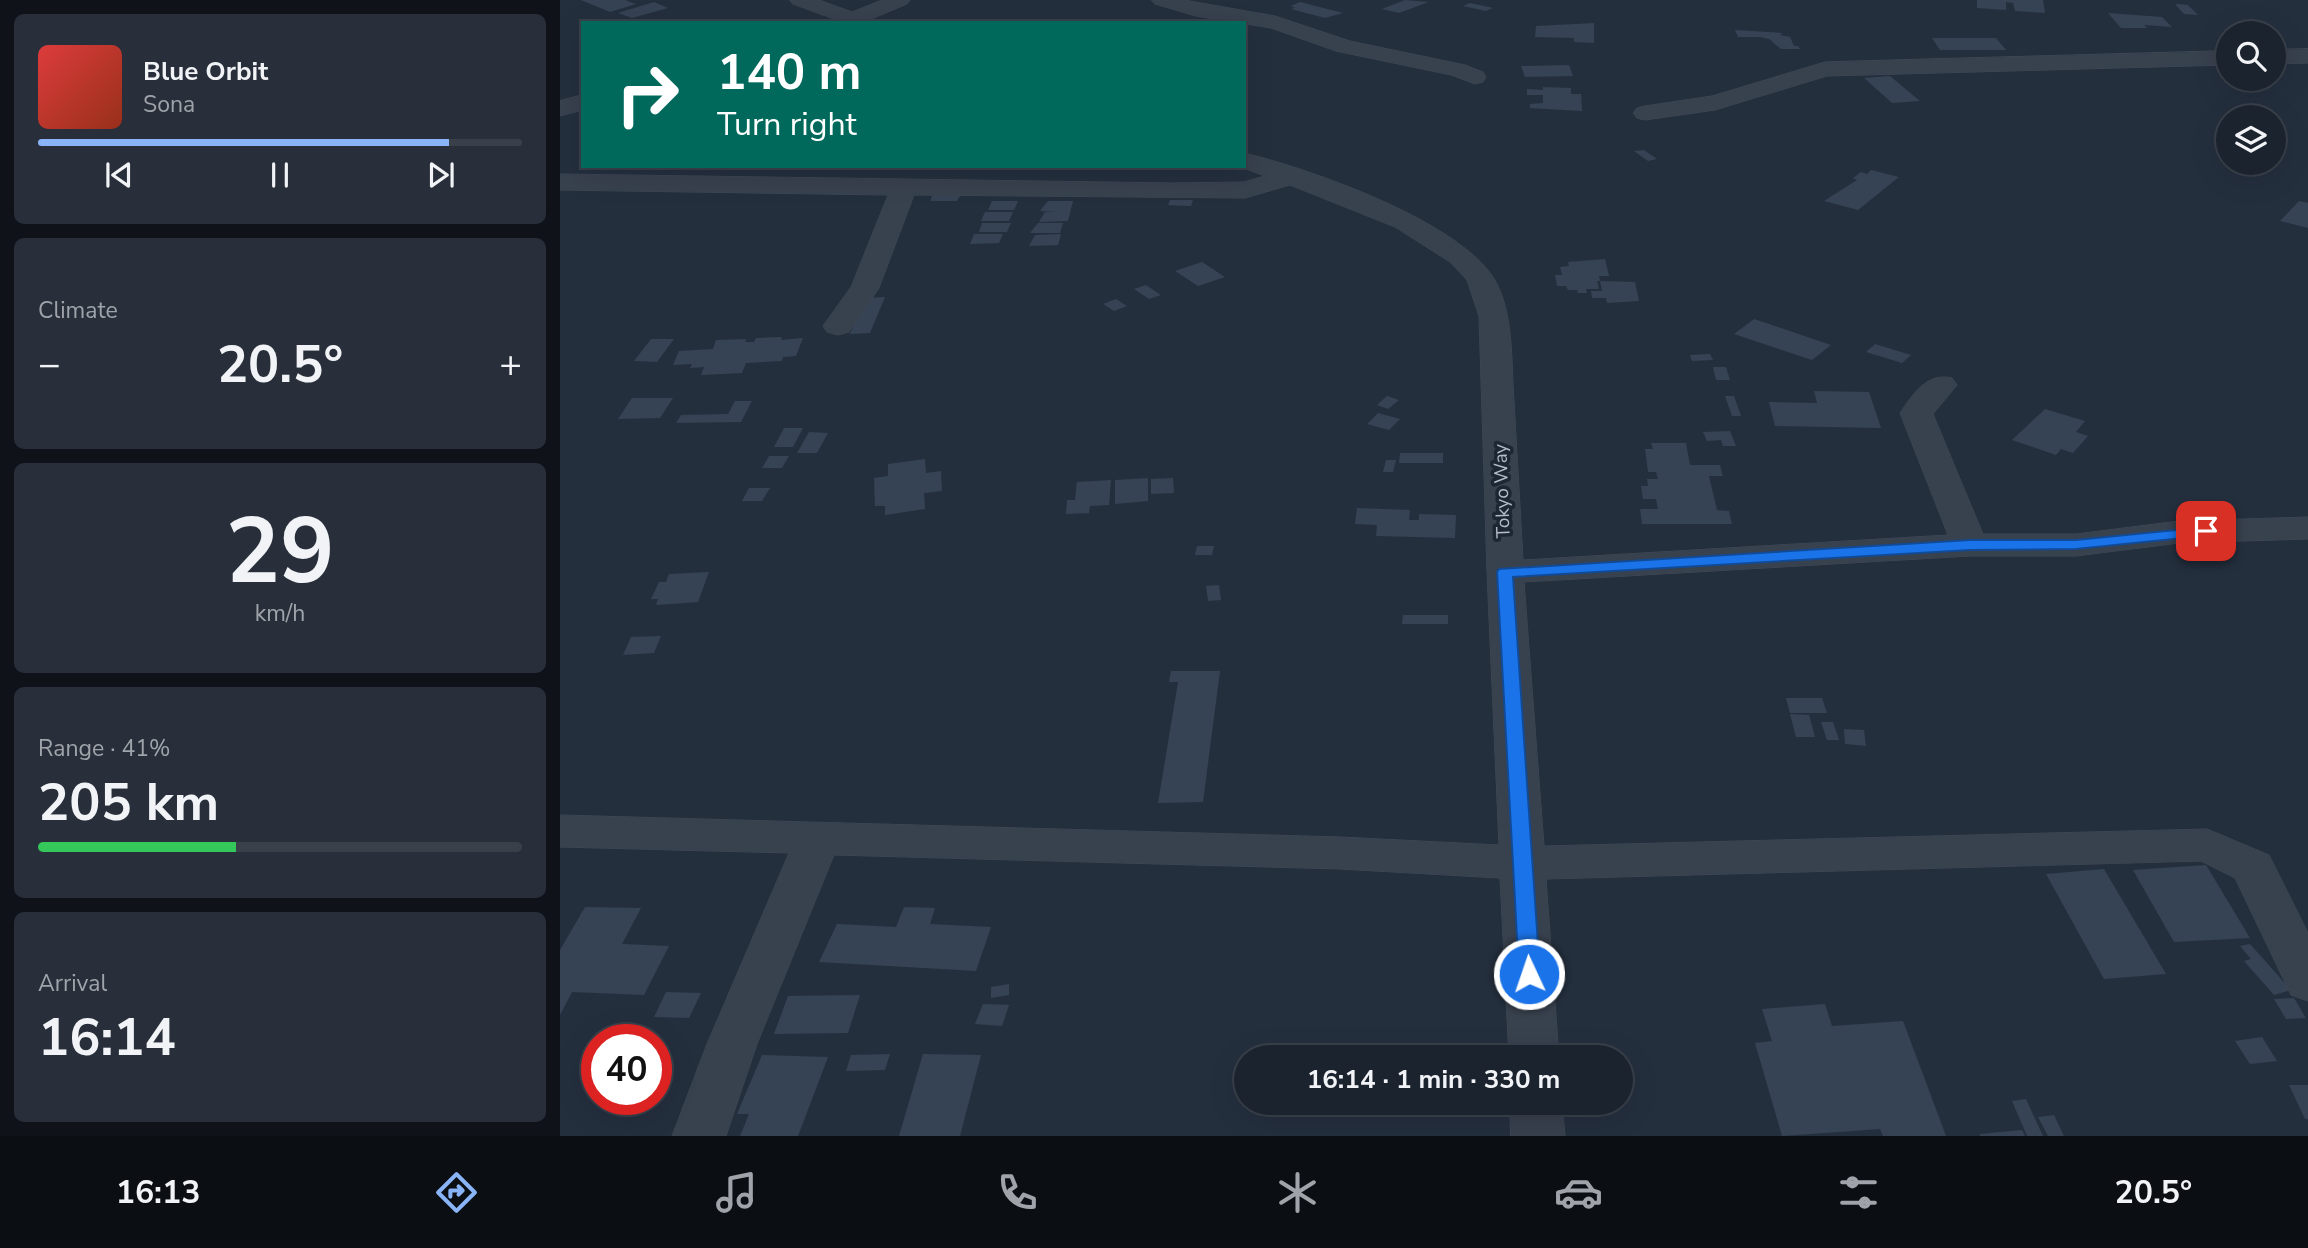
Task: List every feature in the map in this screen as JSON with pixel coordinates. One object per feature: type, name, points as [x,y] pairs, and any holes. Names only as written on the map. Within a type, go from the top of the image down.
[{"type":"street","points":[[800,0],[851,21]]},
{"type":"street","points":[[855,21],[900,0]]},
{"type":"street","points":[[1162,0],[1232,19],[1286,25],[1344,46],[1457,70],[1475,77]]},
{"type":"street","points":[[1232,19],[1275,0]]},
{"type":"street","points":[[2286,57],[2308,56]]},
{"type":"street","points":[[1646,113],[1715,103],[1825,69],[2216,58]]},
{"type":"street","points":[[560,109],[581,103]]},
{"type":"street","name":"Tokyo Way","points":[[1246,161],[1431,233],[1455,251],[1479,277],[1494,316],[1505,572],[1533,1045]]},
{"type":"street","points":[[560,182],[1232,191],[1290,177]]},
{"type":"street","points":[[838,326],[865,288],[904,187]]},
{"type":"street","points":[[1941,385],[1916,413],[1970,545]]},
{"type":"street","points":[[1505,572],[1970,545],[2076,545],[2179,533],[2308,528]]},
{"type":"street","points":[[560,831],[1340,853],[1523,863],[2207,845],[2253,867],[2308,982]]},
{"type":"street","points":[[699,1136],[732,1044],[818,838]]},
{"type":"street","points":[[1537,1115],[1538,1136]]},
{"type":"building","points":[[581,0],[625,0],[636,4],[610,12]]},
{"type":"building","points":[[1405,0],[1429,2],[1399,13],[1382,9]]},
{"type":"building","points":[[1977,0],[2043,0],[2045,13],[2015,11],[2013,3],[2006,2],[2006,10],[1977,8]]},
{"type":"building","points":[[654,2],[668,8],[632,18],[618,13]]},
{"type":"building","points":[[1300,2],[1343,13],[1325,18],[1291,9],[1295,8],[1291,6]]},
{"type":"building","points":[[1470,3],[1493,8],[1486,11],[1463,6]]},
{"type":"building","points":[[2175,4],[2188,5],[2198,15],[2184,14]]},
{"type":"building","points":[[2108,13],[2162,17],[2172,27],[2144,25],[2147,28],[2121,28]]},
{"type":"building","points":[[1594,23],[1594,43],[1574,42],[1574,38],[1535,37],[1536,26]]},
{"type":"building","points":[[1735,30],[1783,33],[1780,35],[1790,37],[1794,46],[1800,49],[1781,49],[1769,39],[1760,37],[1738,37]]},
{"type":"building","points":[[1932,38],[1996,38],[2006,50],[1940,50]]},
{"type":"building","points":[[1569,65],[1573,76],[1525,77],[1521,66]]},
{"type":"building","points":[[1890,76],[1920,101],[1892,103],[1864,78]]},
{"type":"building","points":[[1543,87],[1571,88],[1571,94],[1581,94],[1582,111],[1530,108],[1530,104],[1543,103],[1543,95],[1527,95],[1527,89],[1543,90]]},
{"type":"building","points":[[1644,150],[1657,159],[1648,161],[1634,151]]},
{"type":"building","points":[[1871,170],[1899,177],[1858,210],[1824,201],[1857,180],[1853,178],[1861,172],[1867,174]]},
{"type":"building","points":[[932,196],[960,196],[957,201],[930,201]]},
{"type":"building","points":[[1170,200],[1193,200],[1191,206],[1168,205]]},
{"type":"building","points":[[992,201],[1018,201],[1014,210],[988,210]]},
{"type":"building","points":[[1048,201],[1073,201],[1068,221],[1039,222],[1045,212],[1057,212],[1040,211]]},
{"type":"building","points":[[2299,201],[2308,203],[2308,228],[2280,221]]},
{"type":"building","points":[[985,212],[1013,212],[1009,221],[981,221]]},
{"type":"building","points":[[982,223],[1011,223],[1007,232],[979,232]]},
{"type":"building","points":[[1038,223],[1063,223],[1060,233],[1030,233]]},
{"type":"building","points":[[974,234],[1003,234],[999,243],[970,244]]},
{"type":"building","points":[[1061,234],[1058,245],[1029,246],[1035,235]]},
{"type":"building","points":[[1605,259],[1609,276],[1599,276],[1599,289],[1586,289],[1587,293],[1578,293],[1577,290],[1568,290],[1566,286],[1557,286],[1555,275],[1562,275],[1560,267],[1569,266],[1568,262]]},
{"type":"building","points":[[1202,262],[1225,277],[1198,286],[1175,271]]},
{"type":"building","points":[[1600,281],[1635,282],[1639,301],[1607,303],[1606,298],[1592,298],[1591,291],[1602,291]]},
{"type":"building","points":[[1146,285],[1161,295],[1149,299],[1134,289]]},
{"type":"building","points":[[885,297],[870,333],[850,334],[865,298]]},
{"type":"building","points":[[1116,299],[1127,306],[1114,311],[1103,304]]},
{"type":"building","points":[[1754,319],[1831,345],[1812,360],[1734,334]]},
{"type":"building","points":[[782,337],[781,340],[803,338],[796,356],[783,357],[782,361],[746,363],[742,373],[701,375],[704,367],[690,368],[692,364],[673,365],[679,351],[713,349],[716,340],[746,339],[745,342],[754,342],[756,338]]},
{"type":"building","points":[[651,339],[674,339],[657,362],[634,361]]},
{"type":"building","points":[[1875,344],[1911,355],[1902,363],[1866,352]]},
{"type":"building","points":[[1710,354],[1713,360],[1692,361],[1690,355]]},
{"type":"building","points":[[1713,367],[1726,367],[1730,380],[1716,380]]},
{"type":"building","points":[[1814,391],[1869,392],[1881,428],[1775,426],[1769,402],[1817,403]]},
{"type":"building","points":[[1387,396],[1399,400],[1388,409],[1377,405]]},
{"type":"building","points":[[1725,396],[1734,396],[1741,416],[1732,416]]},
{"type":"building","points":[[632,398],[673,398],[660,418],[618,419]]},
{"type":"building","points":[[735,401],[752,401],[741,422],[676,423],[681,415],[728,414]]},
{"type":"building","points":[[2045,409],[2085,421],[2076,432],[2088,436],[2073,453],[2061,449],[2056,455],[2012,440]]},
{"type":"building","points":[[1378,413],[1400,419],[1389,430],[1367,424]]},
{"type":"building","points":[[784,428],[803,428],[793,447],[774,447]]},
{"type":"building","points":[[1730,431],[1736,446],[1723,446],[1721,440],[1707,441],[1703,432]]},
{"type":"building","points":[[809,432],[828,433],[817,453],[797,453]]},
{"type":"building","points":[[1651,443],[1686,443],[1690,465],[1720,465],[1723,476],[1709,476],[1717,510],[1729,511],[1732,524],[1642,524],[1640,509],[1658,509],[1656,499],[1643,499],[1641,486],[1648,486],[1647,479],[1658,479],[1656,472],[1648,472],[1645,449],[1653,449]]},
{"type":"building","points":[[1400,453],[1443,453],[1443,463],[1399,463]]},
{"type":"building","points":[[769,456],[789,456],[782,468],[762,468]]},
{"type":"building","points":[[925,459],[926,473],[941,471],[942,491],[924,493],[925,509],[885,515],[885,506],[875,506],[874,478],[888,476],[888,464]]},
{"type":"building","points":[[1386,460],[1396,460],[1393,472],[1383,472]]},
{"type":"building","points":[[1148,478],[1148,501],[1115,504],[1115,480]]},
{"type":"building","points":[[1173,478],[1174,493],[1151,494],[1151,479]]},
{"type":"building","points":[[1111,480],[1109,505],[1090,506],[1089,513],[1066,514],[1067,500],[1075,500],[1077,482]]},
{"type":"building","points":[[749,488],[770,488],[762,501],[742,501]]},
{"type":"building","points":[[1357,508],[1410,510],[1409,520],[1419,520],[1419,514],[1456,515],[1455,538],[1376,536],[1377,525],[1355,524]]},
{"type":"building","points":[[1197,546],[1214,546],[1212,555],[1195,555]]},
{"type":"building","points":[[709,572],[698,602],[656,605],[658,599],[651,599],[659,582],[666,582],[669,574]]},
{"type":"building","points":[[1219,585],[1221,600],[1208,601],[1206,586]]},
{"type":"building","points":[[1403,615],[1448,615],[1448,624],[1402,624]]},
{"type":"building","points":[[661,636],[654,653],[623,655],[631,637]]},
{"type":"building","points":[[1171,671],[1220,671],[1203,802],[1158,803],[1178,682],[1169,682]]},
{"type":"building","points":[[1786,698],[1822,698],[1827,713],[1790,713]]},
{"type":"building","points":[[1790,714],[1809,715],[1815,737],[1796,737]]},
{"type":"building","points":[[1821,722],[1833,722],[1839,740],[1827,740]]},
{"type":"building","points":[[1844,729],[1864,730],[1866,746],[1845,744]]},
{"type":"building","points":[[2206,865],[2250,938],[2174,942],[2133,870]]},
{"type":"building","points":[[2104,869],[2166,974],[2104,979],[2046,874]]},
{"type":"building","points":[[585,907],[641,908],[622,944],[669,946],[644,995],[572,992],[560,1015],[560,950]]},
{"type":"building","points":[[904,907],[935,908],[930,924],[991,927],[976,971],[819,962],[837,924],[896,927]]},
{"type":"building","points":[[2250,944],[2291,990],[2274,995],[2244,961],[2251,959],[2240,946]]},
{"type":"building","points":[[1009,984],[1009,995],[991,998],[991,987]]},
{"type":"building","points":[[666,992],[701,993],[689,1018],[654,1017]]},
{"type":"building","points":[[860,995],[848,1033],[774,1034],[788,996]]},
{"type":"building","points":[[2294,998],[2306,1018],[2286,1019],[2274,999]]},
{"type":"building","points":[[983,1004],[1009,1005],[1002,1026],[975,1024]]},
{"type":"building","points":[[1825,1004],[1832,1026],[1903,1021],[1946,1136],[1883,1136],[1880,1129],[1782,1136],[1755,1043],[1772,1041],[1762,1009]]},
{"type":"building","points":[[2262,1037],[2277,1061],[2250,1064],[2235,1041]]},
{"type":"building","points":[[890,1054],[885,1070],[846,1071],[851,1055]]},
{"type":"building","points":[[923,1054],[981,1055],[960,1136],[899,1136]]},
{"type":"building","points":[[762,1055],[828,1057],[798,1136],[740,1136],[749,1114],[737,1114]]},
{"type":"building","points":[[2289,1085],[2308,1085],[2308,1119],[2305,1119]]},
{"type":"building","points":[[2026,1099],[2043,1136],[2027,1136],[2012,1101]]},
{"type":"building","points":[[2054,1115],[2064,1136],[2048,1136],[2038,1117]]},
{"type":"building","points":[[2022,1130],[2025,1136],[1980,1136],[1980,1134]]},
{"type":"route","points":[[1529,974],[1505,572],[1970,545],[2076,545],[2206,531]]}]
